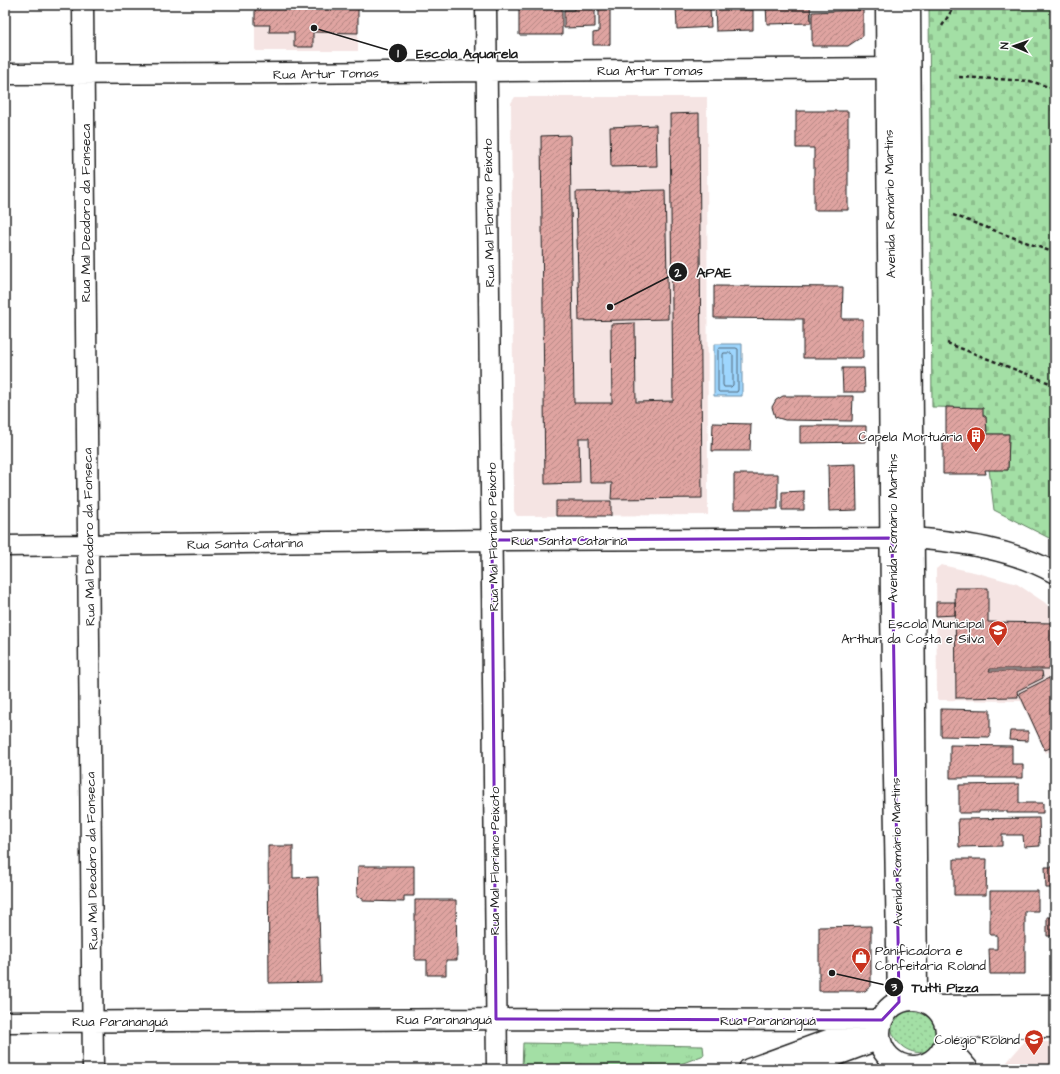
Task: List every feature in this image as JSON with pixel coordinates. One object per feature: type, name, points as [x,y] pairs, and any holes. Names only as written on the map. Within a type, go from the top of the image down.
[{"type":"main road","name":"Avenida Romário Martins","points":[[887,5],[903,538]]},
{"type":"main road","name":"Avenida Romário Martins","points":[[907,1000],[892,617],[903,538],[910,68],[909,5]]},
{"type":"main road","points":[[925,1058],[943,1016],[935,1007],[926,1001],[907,1000],[889,1009],[881,1030],[883,1047],[887,1053],[925,1058],[967,1069]]},
{"type":"main road","points":[[935,1007],[1055,1006]]},
{"type":"main road","points":[[925,1058],[1055,1026]]},
{"type":"street","name":"Rua Mal Deodoro da Fonseca","points":[[83,5],[93,1069]]},
{"type":"street","name":"Rua Mal Floriano Peixoto","points":[[486,5],[497,1069]]},
{"type":"street","name":"Rua Artur Tomas","points":[[5,74],[290,74],[910,68]]},
{"type":"street","name":"Rua Santa Catarina","points":[[5,546],[492,540],[903,538],[964,544],[1003,552],[1043,566],[1055,573]]},
{"type":"street","name":"Rua Parananguá","points":[[5,1022],[496,1019],[881,1030]]},
{"type":"street","points":[[749,1069],[881,1030]]},
{"type":"street","points":[[800,1069],[881,1030]]},
{"type":"path","points":[[942,26],[956,5]]},
{"type":"path","points":[[959,77],[1030,81],[1055,89]]},
{"type":"path","points":[[953,215],[1055,253]]},
{"type":"path","points":[[947,343],[1055,385]]},
{"type":"highlighted area","points":[[892,538],[899,1002],[882,1020],[496,1019],[492,540]]},
{"type":"shaded area","points":[[255,5],[358,5],[358,51],[255,51]]},
{"type":"shaded area","points":[[515,97],[707,97],[708,515],[517,516],[514,511],[511,103]]},
{"type":"shaded area","points":[[941,565],[978,573],[1017,584],[1044,602],[1055,612],[1055,749],[1046,753],[1021,701],[937,700],[936,569]]},
{"type":"shaded area","name":"Colégio Roland","points":[[1024,1042],[1055,1042],[1055,1069],[1001,1069]]},
{"type":"green space","points":[[929,5],[1055,5],[1055,541],[994,510],[989,469],[1008,470],[1009,434],[987,434],[986,417],[983,415],[982,408],[932,407]]},
{"type":"green space","points":[[905,1011],[921,1013],[932,1021],[936,1029],[936,1039],[933,1047],[929,1050],[919,1052],[910,1051],[902,1046],[896,1039],[892,1031],[892,1023],[896,1016]]},
{"type":"green space","points":[[523,1043],[703,1046],[704,1055],[668,1069],[522,1069]]},
{"type":"water","points":[[714,344],[742,344],[742,396],[714,396]]},
{"type":"building","points":[[255,5],[358,5],[358,33],[313,32],[313,47],[294,47],[294,32],[269,32],[270,25],[255,25]]},
{"type":"building","points":[[519,5],[562,5],[562,35],[519,35]]},
{"type":"building","points":[[574,5],[595,5],[595,27],[564,28],[564,10],[574,10]]},
{"type":"building","points":[[599,5],[610,5],[610,45],[593,45],[593,33],[599,32]]},
{"type":"building","points":[[625,5],[640,5],[640,7],[625,8]]},
{"type":"building","points":[[676,5],[703,5],[703,8],[710,8],[711,27],[677,29]]},
{"type":"building","points":[[715,5],[743,5],[743,10],[753,10],[753,30],[716,31]]},
{"type":"building","points":[[766,5],[810,5],[811,23],[767,24]]},
{"type":"building","points":[[863,10],[863,36],[848,46],[812,46],[812,12]]},
{"type":"building","points":[[796,111],[848,111],[848,210],[814,210],[814,148],[796,148]]},
{"type":"building","points":[[699,113],[702,498],[611,499],[612,483],[590,483],[589,438],[579,438],[580,483],[545,484],[541,136],[570,135],[574,403],[612,403],[611,324],[635,323],[636,402],[673,401],[670,114]]},
{"type":"building","points":[[656,125],[657,166],[611,167],[610,127]]},
{"type":"building","points":[[665,190],[668,319],[579,321],[576,192]]},
{"type":"building","points":[[714,286],[843,287],[842,319],[863,319],[863,358],[803,358],[803,319],[714,318]]},
{"type":"building","points":[[842,368],[864,368],[865,392],[843,392]]},
{"type":"building","points":[[783,396],[853,396],[852,421],[785,420],[775,417],[772,407],[776,400]]},
{"type":"building","name":"Capela Mortuária","points":[[946,407],[983,408],[983,415],[986,417],[987,434],[1009,434],[1008,470],[985,470],[986,474],[943,474],[943,438],[946,437]]},
{"type":"building","points":[[713,423],[751,424],[750,451],[712,451]]},
{"type":"building","points":[[800,426],[866,426],[866,442],[800,443]]},
{"type":"building","points":[[856,464],[857,510],[829,511],[828,465]]},
{"type":"building","points":[[734,474],[778,474],[778,509],[734,509]]},
{"type":"building","points":[[804,491],[804,510],[782,510],[782,492]]},
{"type":"building","points":[[556,501],[611,501],[611,516],[556,516]]},
{"type":"building","points":[[955,588],[988,588],[988,622],[1055,623],[1055,669],[990,669],[989,671],[1042,671],[1043,678],[1017,691],[1018,697],[956,698]]},
{"type":"building","points":[[936,602],[955,602],[955,615],[936,616]]},
{"type":"building","points":[[1055,675],[1055,746],[1045,750],[1019,693]]},
{"type":"building","points":[[941,709],[990,710],[990,737],[941,736]]},
{"type":"building","points":[[1010,731],[1028,731],[1028,741],[1009,740]]},
{"type":"building","points":[[950,745],[1012,746],[1012,764],[1023,764],[1023,778],[950,778]]},
{"type":"building","points":[[1019,784],[1019,803],[1043,803],[1043,813],[979,811],[979,813],[959,813],[959,785]]},
{"type":"building","points":[[1039,818],[1040,846],[1024,847],[1023,835],[1002,835],[1002,846],[959,847],[958,819]]},
{"type":"building","points":[[268,846],[293,846],[293,878],[318,877],[321,982],[269,983]]},
{"type":"building","points":[[954,859],[987,859],[986,895],[954,895]]},
{"type":"building","points":[[358,866],[414,866],[414,896],[404,896],[404,902],[363,901],[363,898],[357,897]]},
{"type":"building","points":[[1045,867],[1055,867],[1055,888],[1046,888]]},
{"type":"building","points":[[990,891],[1038,891],[1038,911],[1025,911],[1025,974],[990,974],[989,949],[997,949],[997,935],[990,935]]},
{"type":"building","points":[[415,900],[456,900],[457,960],[446,960],[446,975],[427,975],[427,960],[415,960]]},
{"type":"building","points":[[1047,917],[1055,917],[1055,936],[1047,936]]},
{"type":"building","points":[[871,926],[871,986],[865,991],[819,991],[819,927]]},
{"type":"place","name":"Escola Aquarela","points":[[314,28]]},
{"type":"place","name":"APAE","points":[[610,307]]},
{"type":"place","name":"Capela Mortuária","points":[[976,453]]},
{"type":"place","name":"Escola Municipal Arthur da Costa e Silva","points":[[998,647]]},
{"type":"place","name":"Tutti Pizza","points":[[832,973]]},
{"type":"place","name":"Panificadora e Confeitaria Roland","points":[[861,974]]},
{"type":"place","name":"Colégio Roland","points":[[1034,1056]]}]
